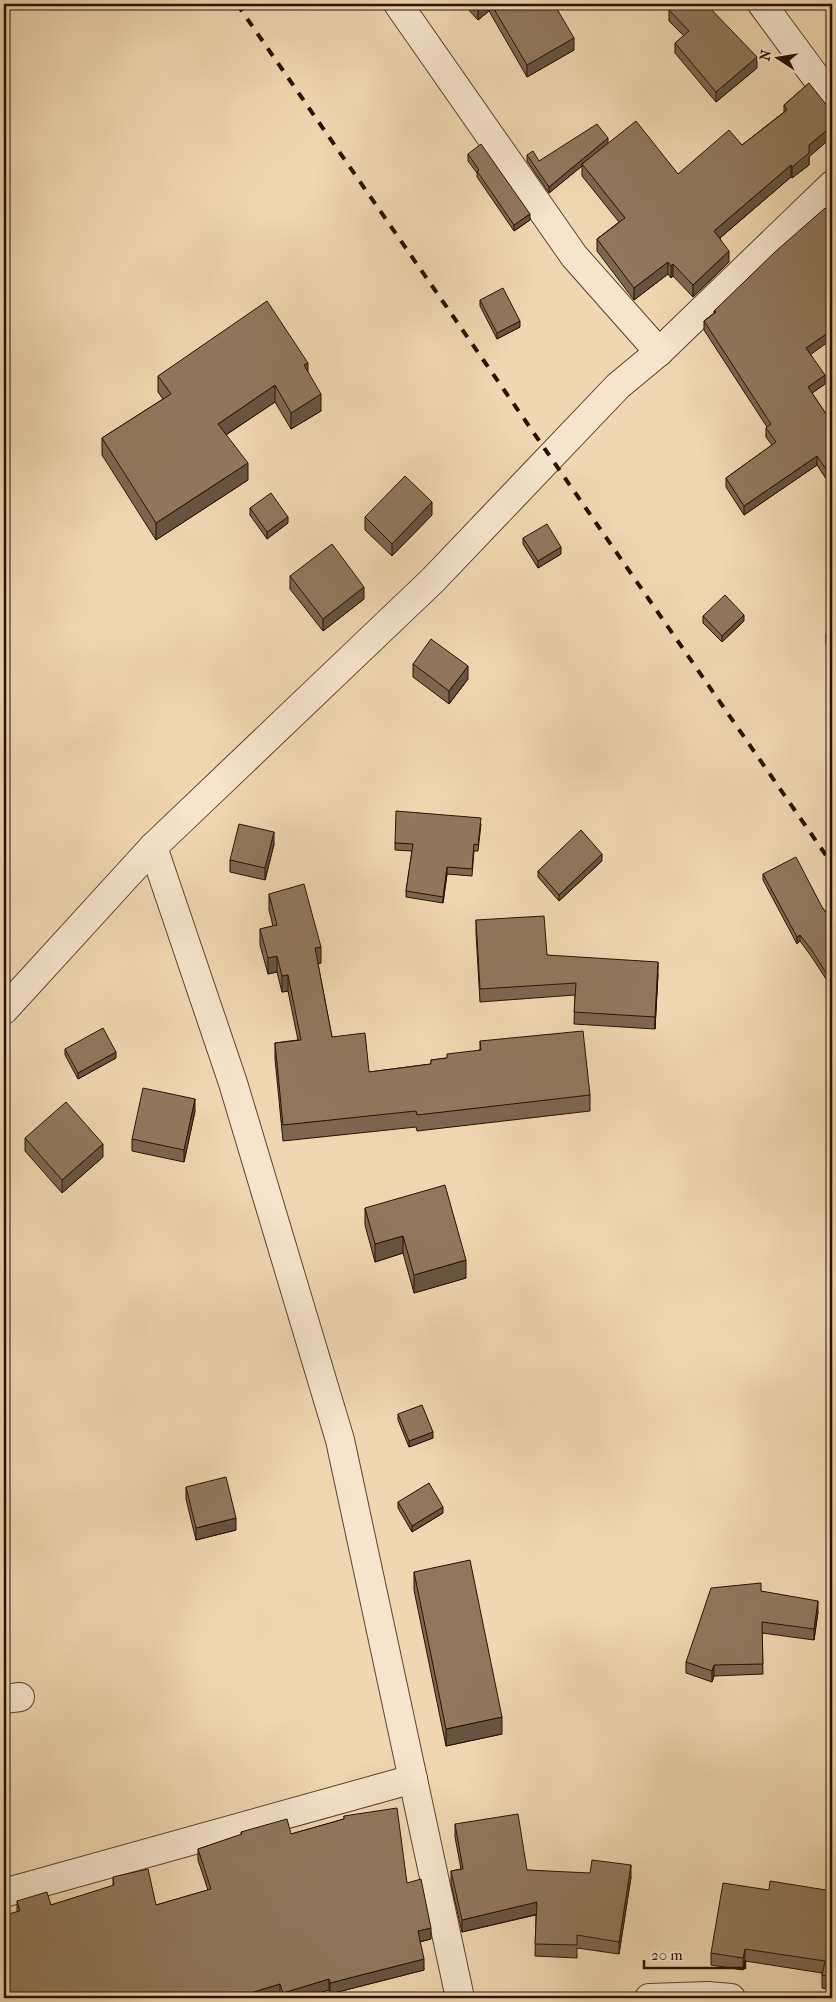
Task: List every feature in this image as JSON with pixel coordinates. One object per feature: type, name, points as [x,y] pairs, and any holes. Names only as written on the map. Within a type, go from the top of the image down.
[{"type":"street","points":[[398,4],[574,256],[659,352]]},
{"type":"street","points":[[762,4],[832,99]]},
{"type":"street","points":[[4,1010],[153,847],[432,580],[618,386],[659,352],[832,185]]},
{"type":"street","points":[[153,847],[233,1083],[340,1440],[460,1998]]},
{"type":"street","points":[[4,1893],[413,1779]]},
{"type":"street","points":[[649,1998],[716,1998]]},
{"type":"building","points":[[474,4],[483,4],[478,9]]},
{"type":"building","points":[[491,4],[554,4],[574,38],[527,65]]},
{"type":"building","points":[[676,4],[706,4],[757,57],[716,92],[675,43],[689,31],[669,10]]},
{"type":"building","points":[[809,83],[832,112],[832,126],[809,145],[809,153],[792,167],[791,165],[714,231],[729,251],[693,285],[673,264],[671,266],[668,262],[634,288],[597,239],[625,218],[582,164],[636,121],[678,174],[729,130],[742,145],[787,110],[784,105]]},
{"type":"building","points":[[597,124],[608,138],[549,187],[527,155],[533,151],[539,161]]},
{"type":"building","points":[[481,144],[530,214],[514,225],[477,171],[479,170],[468,154]]},
{"type":"building","points":[[825,208],[832,217],[832,330],[806,348],[825,375],[808,387],[832,423],[832,478],[817,456],[744,506],[726,478],[776,442],[766,428],[771,424],[704,321],[716,312],[714,311],[776,251]]},
{"type":"building","points":[[503,288],[520,321],[497,333],[480,300]]},
{"type":"building","points":[[267,301],[308,363],[304,365],[321,394],[291,413],[275,385],[218,424],[248,463],[156,523],[102,438],[171,394],[158,376]]},
{"type":"building","points":[[405,476],[432,502],[392,544],[365,517]]},
{"type":"building","points":[[271,493],[288,517],[267,532],[250,508]]},
{"type":"building","points":[[547,524],[561,547],[538,561],[523,538]]},
{"type":"building","points":[[332,544],[364,587],[323,619],[290,576]]},
{"type":"building","points":[[725,595],[744,615],[722,636],[703,616]]},
{"type":"building","points":[[832,627],[832,640],[826,633]]},
{"type":"building","points":[[431,639],[468,666],[449,691],[413,664]]},
{"type":"building","points":[[396,811],[481,818],[478,845],[474,844],[472,869],[447,867],[443,897],[406,891],[413,844],[395,843]]},
{"type":"building","points":[[239,824],[274,832],[265,868],[230,860]]},
{"type":"building","points":[[581,830],[602,854],[559,895],[538,871]]},
{"type":"building","points":[[796,857],[822,907],[832,921],[832,982],[811,949],[800,935],[797,937],[763,874]]},
{"type":"building","points":[[304,884],[321,947],[315,948],[332,1037],[365,1033],[369,1072],[431,1064],[431,1060],[447,1058],[447,1054],[481,1050],[480,1041],[583,1031],[590,1095],[417,1115],[416,1111],[283,1125],[275,1043],[301,1040],[288,975],[282,976],[277,956],[268,958],[260,929],[277,925],[269,894]]},
{"type":"building","points":[[544,916],[547,955],[658,962],[655,1017],[574,1012],[576,983],[480,989],[476,920]]},
{"type":"building","points":[[103,1028],[116,1052],[78,1073],[65,1049]]},
{"type":"building","points":[[143,1088],[195,1099],[184,1150],[132,1139]]},
{"type":"building","points":[[66,1102],[103,1144],[62,1180],[25,1138]]},
{"type":"building","points":[[445,1185],[466,1260],[414,1275],[403,1236],[375,1244],[365,1208]]},
{"type":"building","points":[[422,1405],[433,1432],[409,1441],[398,1414]]},
{"type":"building","points":[[226,1477],[236,1518],[196,1528],[186,1487]]},
{"type":"building","points":[[429,1483],[443,1507],[412,1526],[398,1502]]},
{"type":"building","points":[[470,1560],[502,1717],[446,1729],[414,1572]]},
{"type":"building","points":[[761,1583],[761,1591],[818,1601],[814,1629],[762,1622],[763,1664],[714,1665],[712,1671],[686,1662],[711,1588]]},
{"type":"building","points":[[397,1808],[407,1883],[421,1879],[431,1928],[418,1931],[424,1959],[330,1983],[329,1979],[283,1993],[280,1984],[234,1998],[4,1998],[4,1915],[20,1911],[17,1901],[47,1892],[51,1905],[114,1885],[113,1877],[148,1869],[156,1905],[211,1889],[198,1849],[242,1834],[241,1832],[287,1819],[291,1834],[344,1819],[344,1816]]},
{"type":"building","points":[[518,1814],[527,1870],[590,1873],[592,1860],[631,1865],[619,1942],[577,1935],[577,1945],[535,1944],[537,1902],[462,1920],[451,1871],[463,1869],[455,1824]]},
{"type":"building","points":[[770,1881],[832,1891],[832,1977],[822,1975],[825,1961],[745,1949],[743,1958],[711,1953],[723,1883],[769,1890]]},
{"type":"railway","points":[[237,4],[832,864]]}]
